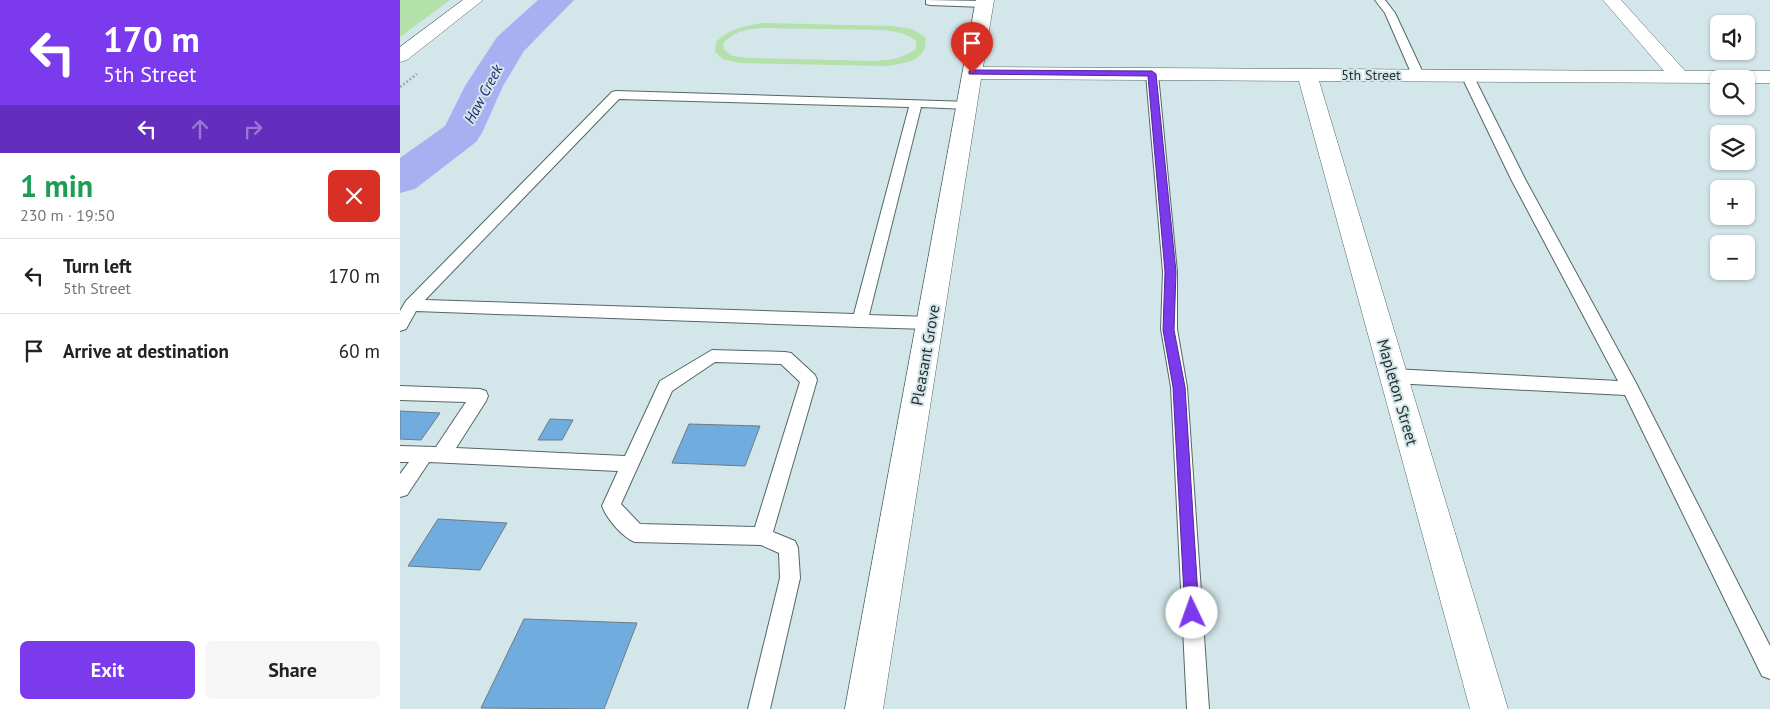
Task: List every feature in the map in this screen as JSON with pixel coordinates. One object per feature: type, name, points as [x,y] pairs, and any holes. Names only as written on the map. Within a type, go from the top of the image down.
[{"type":"street","points":[[400,56],[474,0]]},
{"type":"street","points":[[1612,0],[1679,76]]},
{"type":"street","name":"Pleasant Grove","points":[[864,709],[985,2]]},
{"type":"street","name":"5th Street","points":[[972,73],[1770,77]]},
{"type":"street","name":"Mapleton Street","points":[[1306,74],[1489,709]]},
{"type":"lane","points":[[931,0],[930,2],[985,2]]},
{"type":"lane","points":[[1380,0],[1390,13],[1418,75]]},
{"type":"lane","points":[[1152,74],[1170,272],[1168,330],[1179,387],[1198,709]]},
{"type":"lane","points":[[1467,75],[1518,179],[1630,388],[1770,668]]},
{"type":"lane","points":[[400,325],[411,305],[616,95],[967,105]]},
{"type":"lane","points":[[860,321],[916,103]]},
{"type":"lane","points":[[411,305],[930,323]]},
{"type":"lane","points":[[759,709],[790,578],[788,548],[762,536],[635,533],[611,506],[666,386],[712,356],[785,358],[808,380],[762,536]]},
{"type":"lane","points":[[1393,376],[1630,388]]},
{"type":"lane","points":[[400,393],[480,396],[432,455],[400,489]]},
{"type":"lane","points":[[400,454],[630,464]]},
{"type":"green space","points":[[400,0],[450,0],[400,37]]},
{"type":"green space","points":[[762,23],[892,26],[912,29],[925,37],[925,45],[923,51],[914,59],[901,64],[887,66],[740,63],[723,59],[715,52],[716,42],[726,34],[737,29]],"holes":[[[759,28],[885,30],[902,33],[913,38],[916,41],[916,49],[896,58],[874,61],[747,58],[733,56],[724,50],[723,44],[737,33]]]},
{"type":"building","points":[[400,411],[440,413],[421,440],[400,439]]},
{"type":"building","points":[[550,419],[573,420],[562,440],[538,440]]},
{"type":"building","points":[[689,424],[760,426],[745,466],[672,463]]},
{"type":"building","points":[[438,519],[507,523],[480,570],[408,566]]},
{"type":"building","points":[[524,619],[637,623],[604,709],[481,708]]},
{"type":"waterway","name":"Haw Creek","points":[[400,179],[462,133],[484,86],[510,45],[557,0]]},
{"type":"route","points":[[972,73],[1152,74],[1170,272],[1168,330],[1179,387],[1192,613]]}]
